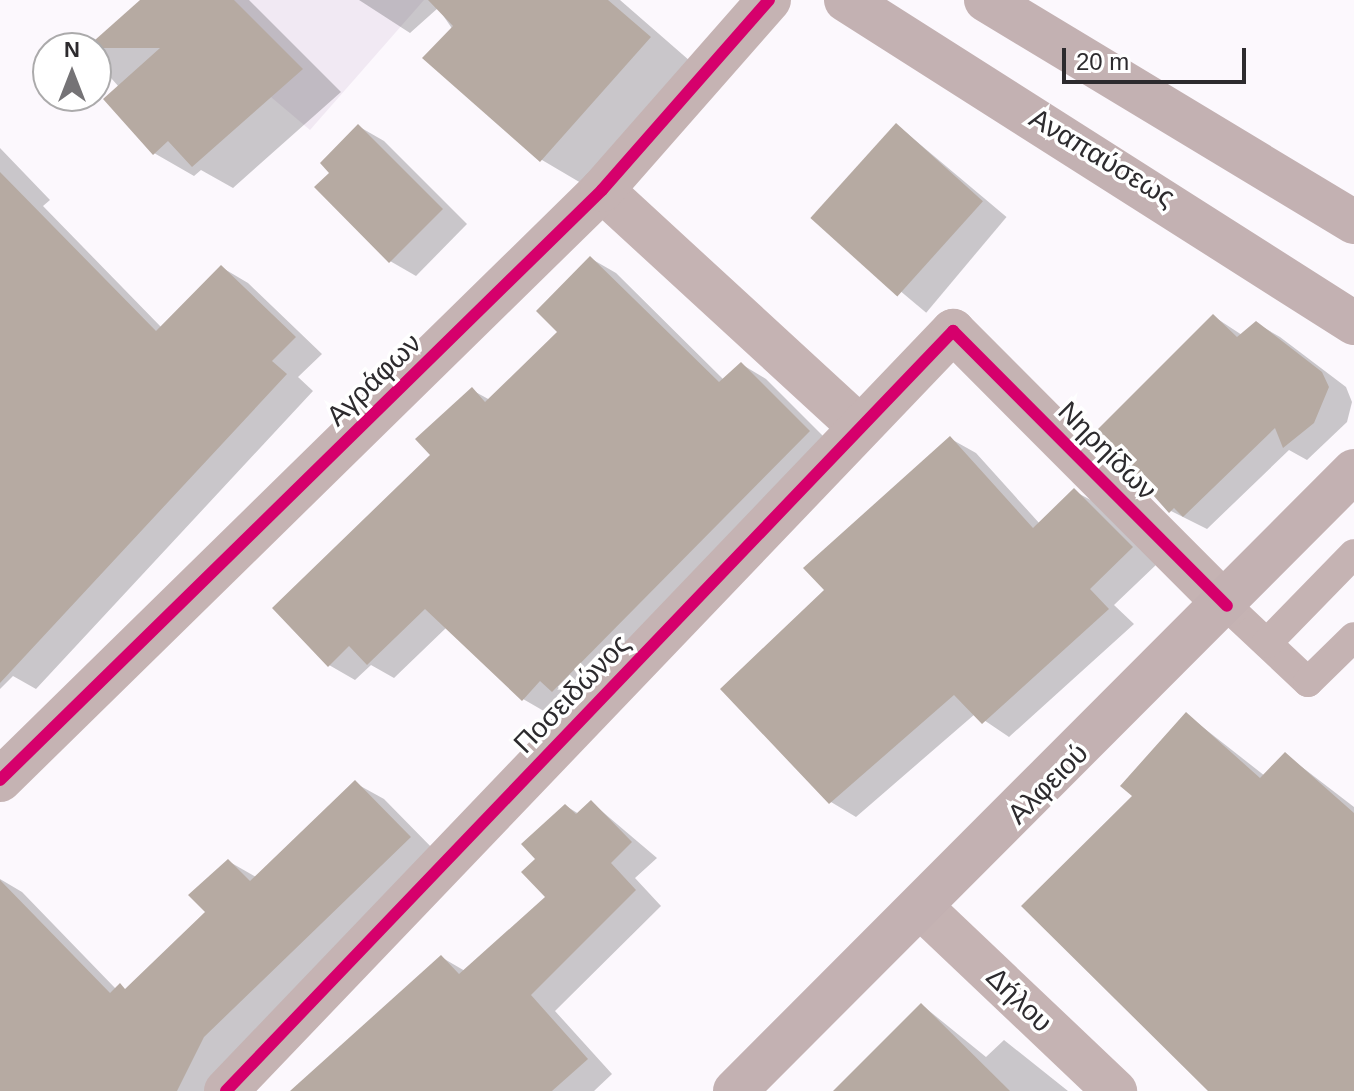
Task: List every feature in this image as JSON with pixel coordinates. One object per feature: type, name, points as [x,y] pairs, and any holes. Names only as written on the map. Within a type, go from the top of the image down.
[{"type":"main road","name":"Αναπαύσεως","points":[[846,0],[1354,323]]},
{"type":"main road","points":[[986,0],[1354,222]]},
{"type":"main road","name":"Αλφειού","points":[[735,1091],[1227,606],[1354,471]]},
{"type":"street","name":"Αγράφων","points":[[0,780],[602,190],[769,0]]},
{"type":"street","points":[[602,190],[860,427]]},
{"type":"street","name":"Ποσειδώνος","points":[[226,1091],[953,331]]},
{"type":"street","name":"Νηρηίδων","points":[[953,331],[1227,606]]},
{"type":"street","name":"Δήλου","points":[[923,909],[1115,1091]]},
{"type":"lane","points":[[1267,643],[1354,554]]},
{"type":"lane","points":[[1227,606],[1308,682],[1354,637]]},
{"type":"shaded area","points":[[156,0],[424,0],[310,130]]},
{"type":"building","points":[[140,0],[234,0],[303,69],[192,167],[168,141],[153,155],[112,109],[112,91],[160,48],[112,48],[112,32],[104,32]]},
{"type":"building","points":[[428,0],[608,0],[651,37],[540,162],[422,58],[453,26]]},
{"type":"building","points":[[896,123],[983,201],[897,296],[810,218]]},
{"type":"building","points":[[358,124],[443,209],[389,263],[314,187],[329,173],[320,163]]},
{"type":"building","points":[[0,172],[156,331],[221,265],[296,337],[272,361],[287,374],[0,683]]},
{"type":"building","points":[[590,256],[719,382],[741,362],[810,431],[552,692],[540,681],[522,701],[425,609],[367,665],[349,646],[328,667],[272,608],[430,455],[415,439],[472,387],[485,402],[557,332],[536,311]]},
{"type":"building","points":[[1213,314],[1237,337],[1256,321],[1322,372],[1329,387],[1314,423],[1283,448],[1275,428],[1183,517],[1174,508],[1169,513],[1096,431]]},
{"type":"building","points":[[950,436],[1033,528],[1074,488],[1133,547],[1090,589],[1109,609],[982,724],[954,695],[829,804],[720,689],[824,590],[803,568]]},
{"type":"building","points":[[1186,712],[1260,778],[1285,752],[1354,813],[1354,1091],[1208,1091],[1021,906],[1132,796],[1120,786]]},
{"type":"building","points":[[355,780],[411,837],[204,1037],[177,1091],[0,1091],[0,880],[110,993],[120,983],[125,989],[205,912],[188,895],[228,859],[250,881]]},
{"type":"building","points":[[591,800],[632,842],[611,863],[636,890],[531,995],[588,1059],[552,1091],[290,1091],[441,955],[459,974],[545,897],[521,872],[535,859],[521,844],[565,804],[576,814]]},
{"type":"building","points":[[921,1003],[1010,1091],[833,1091]]},
{"type":"cycle path","points":[[0,780],[602,190],[769,0]]},
{"type":"cycle path","points":[[226,1091],[953,331],[1227,606]]}]
